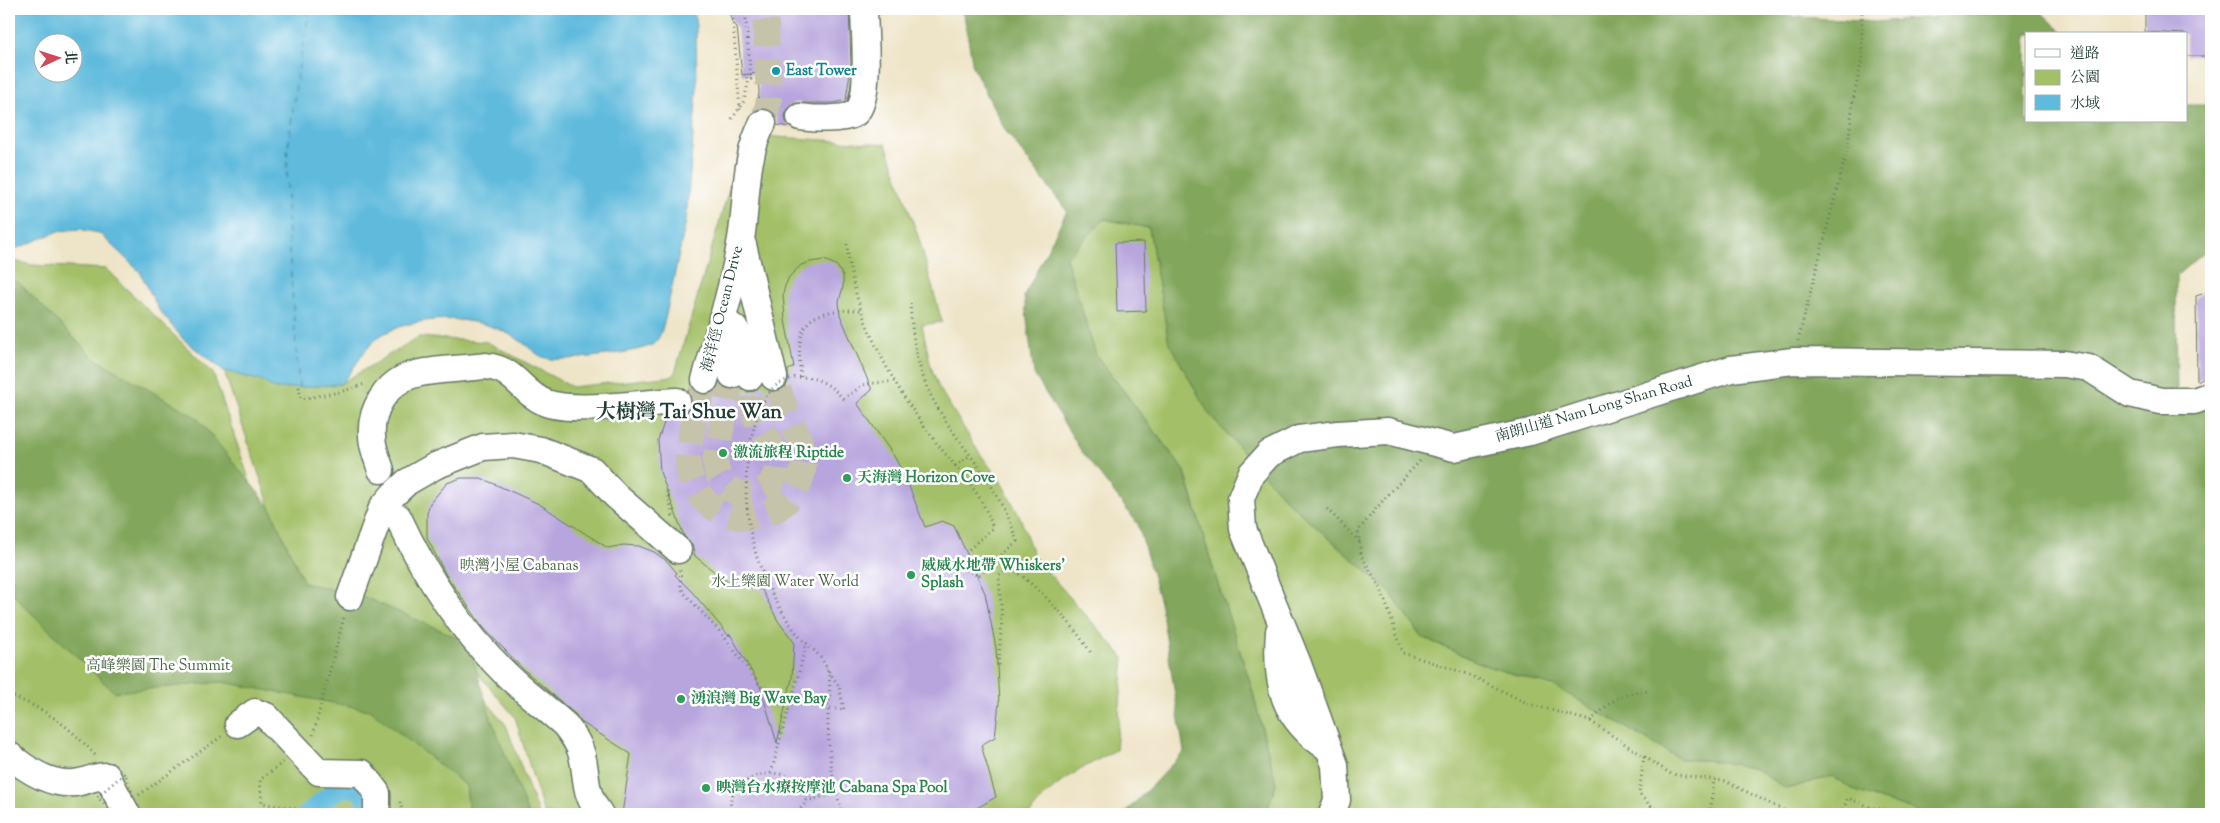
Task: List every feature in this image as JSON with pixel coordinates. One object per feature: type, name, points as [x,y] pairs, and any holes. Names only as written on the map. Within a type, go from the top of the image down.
[{"type":"street","points":[[800,117],[811,119],[847,116],[854,114],[859,108],[865,87],[864,9]]},
{"type":"street","name":"海洋徑 Ocean Drive","points":[[705,380],[742,237],[747,174],[752,146],[763,123]]},
{"type":"street","name":"海洋徑 Ocean Drive","points":[[724,311],[726,324],[734,328],[738,335],[752,376],[760,319],[742,237]]},
{"type":"street","points":[[724,311],[743,303],[760,319]]},
{"type":"street","name":"南朗山道 Nam Long Shan Road","points":[[1332,814],[1337,800],[1335,765],[1243,529],[1241,498],[1251,474],[1269,454],[1292,442],[1299,439],[1338,434],[1388,431],[1454,448],[1530,432],[1731,370],[1802,361],[2064,364],[2089,368],[2130,394],[2161,401],[2194,401],[2211,395]]},
{"type":"street","points":[[381,470],[372,437],[373,417],[377,406],[392,386],[413,375],[485,366],[505,370],[535,398],[555,406],[574,407],[677,400]]},
{"type":"street","points":[[350,597],[382,508],[393,495],[407,482],[435,466],[483,447],[513,445],[541,450],[592,470],[616,496],[678,550]]},
{"type":"street","points":[[398,517],[427,574],[463,627],[504,672],[565,724],[572,734],[582,755],[590,797],[600,814]]},
{"type":"street","points":[[238,724],[255,712],[266,716],[306,761],[319,772],[362,773],[377,793],[378,814]]},
{"type":"street","points":[[9,755],[28,770],[54,781],[68,784],[83,782],[94,776],[107,776],[131,806]]},
{"type":"path","points":[[732,9],[740,110]]},
{"type":"path","points":[[740,9],[741,19]]},
{"type":"path","points":[[732,119],[740,110],[749,79],[751,79],[745,9]]},
{"type":"path","points":[[1802,361],[1848,146],[1853,100],[1862,59],[1862,9]]},
{"type":"path","points":[[746,74],[746,79],[749,79]]},
{"type":"path","points":[[847,244],[852,284],[860,310],[896,381],[923,425],[978,493],[989,515],[993,528],[966,552]]},
{"type":"path","points":[[910,303],[914,341],[920,370],[929,391],[969,456],[992,488],[1010,522],[1017,541],[978,576],[964,569],[956,568],[935,572]]},
{"type":"path","points":[[801,377],[798,346],[801,336],[812,320],[829,311],[860,310]]},
{"type":"path","points":[[681,581],[684,593],[722,634],[767,694],[786,702],[844,710],[839,686],[815,649],[800,637],[785,616],[762,570],[752,537],[746,495],[750,443],[762,402],[772,388],[780,383],[801,377],[815,379],[823,382],[843,399],[872,382],[885,384],[896,381]]},
{"type":"path","points":[[300,387],[302,399],[340,392],[372,382],[377,406]]},
{"type":"path","points":[[955,466],[969,456]]},
{"type":"path","points":[[1421,460],[1385,498],[1358,531],[1361,554],[1381,589],[1403,653],[1468,674],[1529,704],[1590,721],[1671,774],[1725,781],[1790,814]]},
{"type":"path","points":[[1327,509],[1360,542]]},
{"type":"path","points":[[998,665],[1002,621],[999,576],[1011,567],[1052,603],[1078,633],[1091,653]]},
{"type":"path","points":[[313,814],[304,810],[282,808],[262,803],[260,780],[284,761],[306,761],[350,597]]},
{"type":"path","points":[[771,773],[807,643]]},
{"type":"path","points":[[826,668],[830,687],[828,737],[836,792],[843,814]]},
{"type":"path","points":[[1590,721],[1617,697],[1632,692],[1649,691]]},
{"type":"path","points":[[9,694],[41,708],[78,736],[100,761],[107,776]]},
{"type":"path","points":[[116,814],[97,797],[125,773],[131,806],[238,724]]},
{"type":"path","points":[[1644,756],[1639,794],[1653,808],[1675,811],[1680,814]]},
{"type":"path","points":[[734,814],[730,804],[734,792],[754,777],[771,773],[785,774],[796,780],[804,790],[806,801],[802,809],[790,814]]},
{"type":"path","points":[[1710,814],[1714,779]]},
{"type":"path","points":[[806,801],[836,792]]},
{"type":"path","points":[[1841,814],[1848,798],[1873,808],[1891,810],[1898,814]]},
{"type":"green space","points":[[963,9],[1710,9],[1715,11],[1874,22],[2038,9],[2062,32],[2025,32],[2025,122],[2188,122],[2188,105],[2211,105],[2211,246],[2176,276],[2177,412],[2211,398],[2211,814],[1924,814],[1856,791],[1832,776],[1786,789],[1756,769],[1718,761],[1680,759],[1556,687],[1487,666],[1422,637],[1389,591],[1289,503],[1209,414],[1169,343],[1149,228],[1104,219],[1066,258],[1096,355],[1184,471],[1213,569],[1251,685],[1276,784],[1266,814],[1124,814],[1184,752],[1161,606],[1138,524],[1080,449],[1034,374],[1024,296],[1067,211],[1005,130],[973,67]]},
{"type":"green space","name":"水上樂園 Water World","points":[[745,135],[886,144],[919,239],[942,322],[922,325],[931,367],[939,388],[978,451],[1001,482],[1020,517],[1034,557],[1124,658],[1116,750],[1068,777],[1047,794],[1030,814],[544,814],[515,717],[441,630],[304,583],[270,507],[224,371],[262,381],[275,389],[340,384],[419,337],[487,342],[572,387],[674,376]]},
{"type":"green space","points":[[1104,219],[1149,228],[1169,343],[1289,503],[1389,591],[1422,637],[1487,666],[1556,687],[1680,759],[1718,761],[1756,769],[1786,789],[1832,776],[1856,791],[1924,814],[1265,814],[1276,783],[1251,685],[1213,569],[1185,471],[1096,355],[1066,258]]},
{"type":"green space","name":"高峰樂園 The Summit","points":[[9,260],[32,265],[106,269],[213,373],[288,594],[436,640],[506,725],[538,814],[9,814]]},
{"type":"green space","points":[[9,273],[94,358],[196,417],[270,507],[304,583],[362,596],[468,642],[490,715],[528,814],[469,814],[466,786],[370,710],[223,682],[114,692],[21,603],[9,588]]},
{"type":"water","points":[[9,9],[693,9],[696,26],[697,89],[686,221],[663,328],[655,343],[649,346],[606,355],[572,359],[551,359],[538,354],[504,332],[488,326],[471,322],[435,320],[401,327],[379,337],[367,349],[341,384],[275,389],[262,381],[224,371],[183,339],[159,310],[140,272],[99,233],[79,229],[59,231],[18,248],[9,248]]},
{"type":"building","points":[[728,9],[849,9],[851,65],[846,100],[834,103],[794,103],[788,108],[785,115],[786,122],[790,127],[777,125],[775,115],[770,110],[762,108],[757,110],[759,93],[758,73],[742,75],[737,27],[732,22]]},
{"type":"building","points":[[2145,9],[2211,9],[2211,56],[2188,56],[2188,32],[2145,32]]},
{"type":"building","points":[[1144,242],[1146,311],[1117,312],[1115,243]]},
{"type":"building","points":[[824,260],[836,265],[843,275],[843,287],[839,301],[840,315],[872,390],[857,403],[894,456],[907,481],[925,527],[942,521],[954,526],[985,593],[996,648],[999,703],[995,737],[981,745],[996,797],[967,814],[622,814],[631,754],[581,722],[575,714],[522,668],[483,627],[446,575],[427,538],[427,513],[430,503],[447,483],[461,478],[481,478],[539,504],[608,548],[623,545],[639,546],[654,552],[667,561],[677,573],[675,575],[693,593],[729,636],[730,634],[760,686],[777,743],[792,678],[794,642],[778,621],[762,590],[735,584],[723,579],[695,556],[692,545],[684,536],[660,472],[658,440],[666,417],[685,414],[690,408],[692,399],[688,391],[692,387],[700,394],[708,395],[716,390],[720,383],[728,389],[739,388],[747,392],[755,391],[762,385],[770,391],[778,391],[785,388],[788,381],[788,370],[794,367],[785,320],[783,294],[785,286],[789,277],[801,265]]},
{"type":"building","points":[[2211,291],[2211,374],[2197,381],[2196,296]]},
{"type":"waterway","points":[[307,814],[334,793],[341,789],[349,788],[356,789],[365,796],[368,802],[367,811]]},
{"type":"ferry route","points":[[299,387],[287,222],[287,156],[297,77],[310,9]]},
{"type":"tunnel","points":[[763,123],[769,101],[765,9]]},
{"type":"tunnel","points":[[732,375],[715,461],[717,472],[723,482],[739,494],[749,495],[767,488],[777,470],[775,453],[755,415],[750,377]]},
{"type":"tunnel","points":[[705,380],[690,437],[689,470],[698,492],[713,507],[732,515],[752,517],[771,511],[788,500],[800,482],[804,459],[801,443],[774,377]]},
{"type":"place","name":"East Tower","points":[[776,71]]},
{"type":"place","name":"激流旅程 Riptide","points":[[723,453]]},
{"type":"place","name":"天海灣 Horizon Cove","points":[[847,478]]},
{"type":"place","name":"威威水地帶 Whiskers' Splash","points":[[911,575]]},
{"type":"place","name":"湧浪灣 Big Wave Bay","points":[[681,699]]},
{"type":"place","name":"映灣台水療按摩池 Cabana Spa Pool","points":[[706,788]]},
{"type":"district","name":"大樹灣 Tai Shue Wan","points":[[689,413]]},
{"type":"park label","name":"映灣小屋 Cabanas","points":[[519,566]]}]
